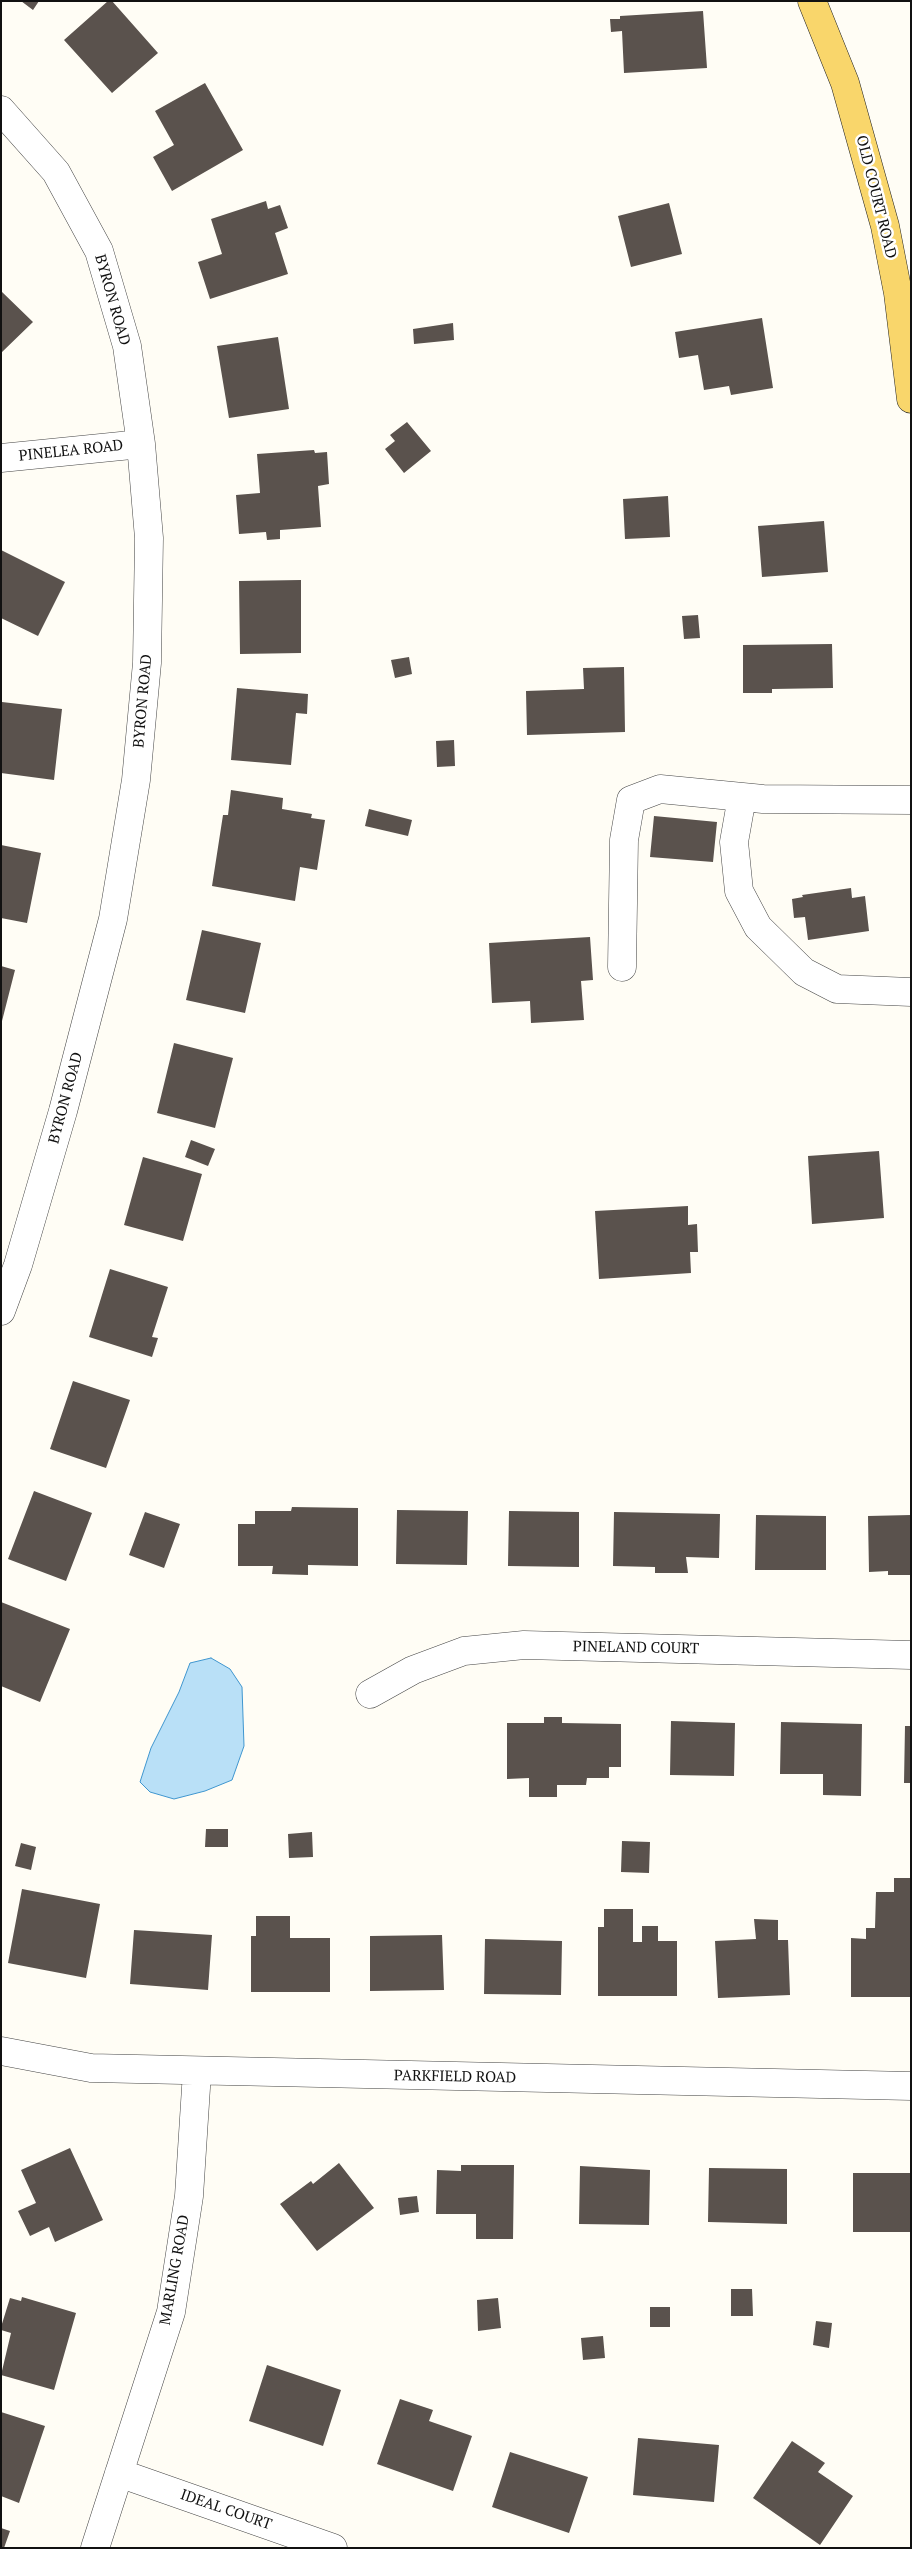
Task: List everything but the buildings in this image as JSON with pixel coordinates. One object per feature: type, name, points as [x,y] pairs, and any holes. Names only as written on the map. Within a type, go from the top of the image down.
[{"type":"main road","name":"OLD COURT ROAD","points":[[812,1],[845,83],[885,226],[898,293],[911,399]]},
{"type":"street","name":"BYRON ROAD","points":[[1,110],[56,172],[99,251],[127,346],[141,444],[149,538],[147,663],[136,780],[113,919],[63,1111],[18,1264],[1,1311]]},
{"type":"street","name":"PINELEA ROAD","points":[[1,458],[141,444]]},
{"type":"street","points":[[622,967],[624,840],[631,800],[660,789],[742,798],[911,800]]},
{"type":"street","points":[[742,798],[734,842],[739,891],[758,927],[804,972],[837,989],[911,992]]},
{"type":"street","name":"PINELAND COURT","points":[[370,1694],[413,1670],[464,1652],[524,1645],[911,1655]]},
{"type":"street","name":"PARKFIELD ROAD","points":[[1,2051],[91,2068],[197,2072],[911,2086]]},
{"type":"street","name":"MARLING ROAD","points":[[95,2548],[171,2312],[188,2196],[197,2072]]},
{"type":"street","name":"IDEAL COURT","points":[[119,2473],[333,2548]]},
{"type":"water","points":[[211,1658],[230,1669],[242,1687],[244,1746],[232,1780],[205,1791],[174,1799],[150,1792],[140,1782],[151,1748],[179,1692],[190,1663]]}]
